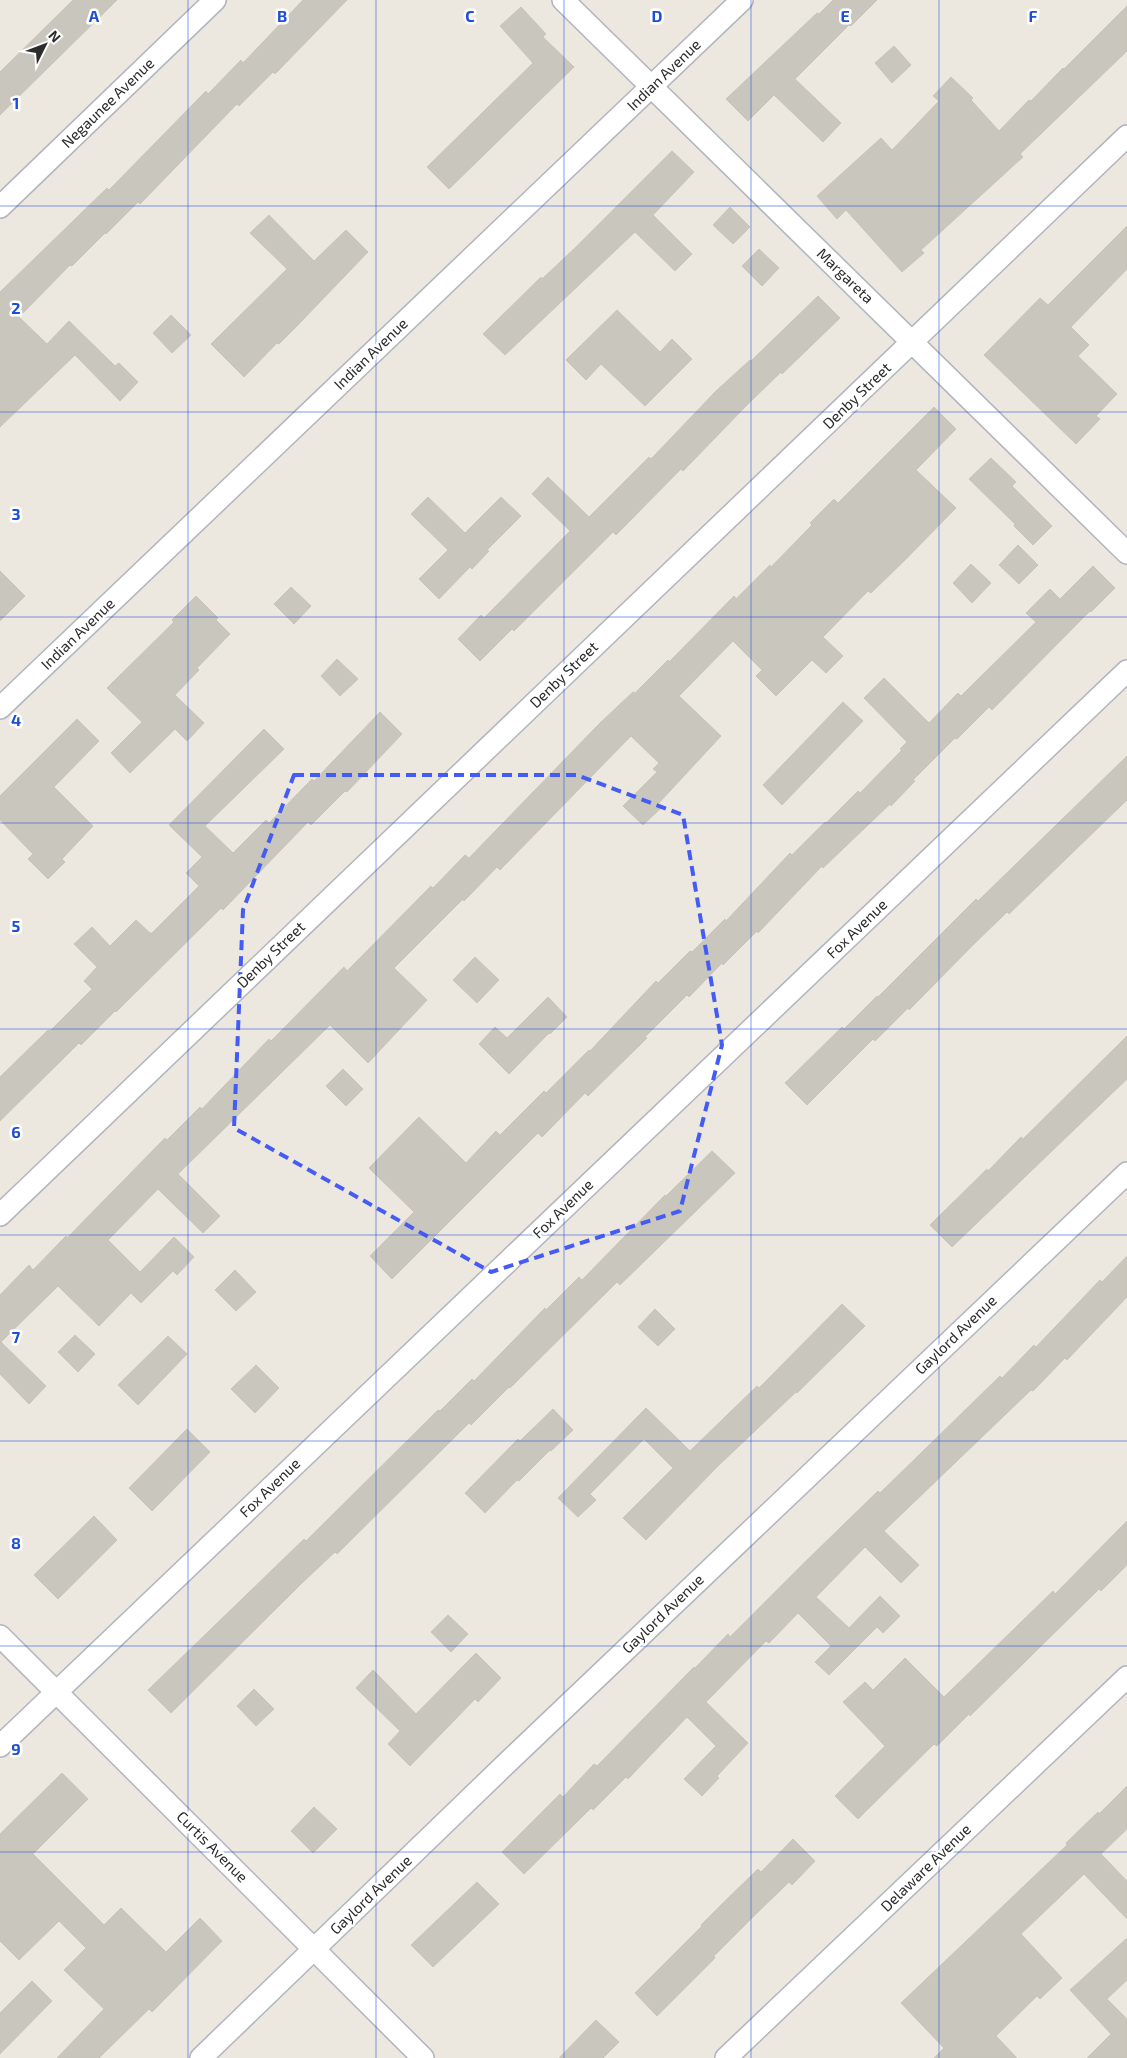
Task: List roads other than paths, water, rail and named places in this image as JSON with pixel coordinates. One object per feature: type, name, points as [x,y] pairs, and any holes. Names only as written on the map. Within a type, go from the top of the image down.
[{"type":"street","name":"Negaunee Avenue","points":[[0,207],[216,0]]},
{"type":"street","name":"Margareta","points":[[563,0],[1127,552]]},
{"type":"street","name":"Indian Avenue","points":[[0,708],[742,0]]},
{"type":"street","name":"Denby Street","points":[[0,1214],[1127,136]]},
{"type":"street","name":"Fox Avenue","points":[[0,1746],[1127,671]]},
{"type":"street","name":"Gaylord Avenue","points":[[201,2058],[510,1760],[1127,1173]]},
{"type":"street","name":"Curtis Avenue","points":[[0,1636],[423,2058]]},
{"type":"street","name":"Delaware Avenue","points":[[726,2058],[1127,1677]]}]
